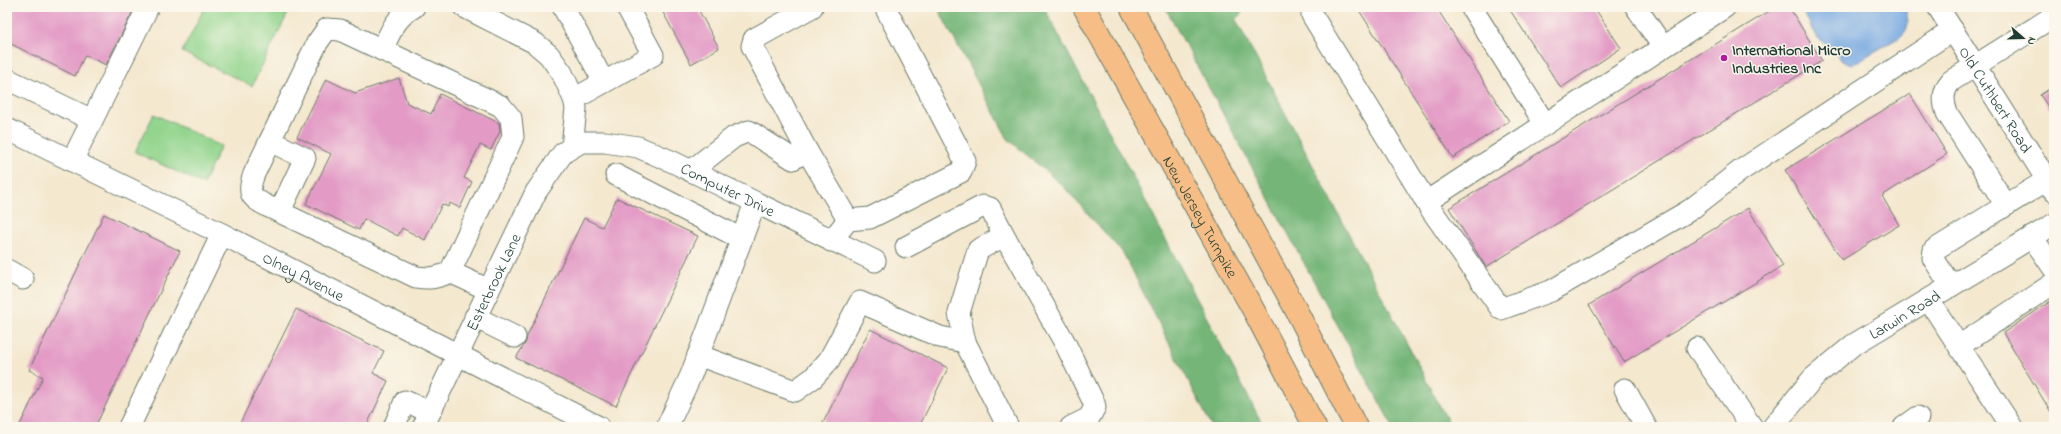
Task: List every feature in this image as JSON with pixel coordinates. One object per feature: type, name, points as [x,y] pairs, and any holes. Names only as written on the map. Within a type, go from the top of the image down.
[{"type":"highway","name":"New Jersey Turnpike","points":[[1084,7],[1254,311],[1315,427]]},
{"type":"highway","points":[[1131,7],[1294,306],[1356,427]]},
{"type":"street","points":[[72,161],[148,7]]},
{"type":"street","points":[[464,7],[535,43],[548,55],[557,67],[574,99],[576,108],[573,147]]},
{"type":"street","points":[[563,7],[604,82]]},
{"type":"street","points":[[574,99],[653,55],[627,7]]},
{"type":"street","points":[[812,7],[754,39],[752,46],[807,151],[848,220]]},
{"type":"street","points":[[831,241],[848,220],[870,218],[961,172],[965,162],[885,7]]},
{"type":"street","points":[[1312,7],[1312,15],[1426,202],[1501,309],[1551,292],[1690,210],[1740,171],[1952,30]]},
{"type":"street","points":[[1472,7],[1545,124]]},
{"type":"street","points":[[1636,7],[1663,47]]},
{"type":"street","points":[[1426,202],[1725,7]]},
{"type":"street","name":"Old Cuthbert Road","points":[[1938,7],[2051,185]]},
{"type":"street","points":[[382,50],[396,21],[405,9]]},
{"type":"street","points":[[2006,206],[1947,113],[1944,105],[1947,85],[2054,16]]},
{"type":"street","points":[[327,29],[340,30],[382,50],[501,106],[511,118],[514,137],[450,272],[437,278],[428,279],[416,277],[257,201],[250,194],[250,186],[254,174],[317,43],[327,29]]},
{"type":"street","points":[[7,79],[92,120]]},
{"type":"street","points":[[691,171],[734,137],[749,131],[793,159],[807,151]]},
{"type":"street","name":"Olney Avenue","points":[[9,136],[72,161],[222,234],[599,427]]},
{"type":"street","points":[[270,141],[305,158],[280,211]]},
{"type":"street","name":"Computer Drive","points":[[573,147],[581,142],[605,142],[638,147],[691,171],[831,241],[875,261]]},
{"type":"street","name":"Esterbrook Lane","points":[[426,419],[536,192],[563,153],[573,147]]},
{"type":"street","points":[[616,175],[742,239]]},
{"type":"street","points":[[1950,286],[1932,258],[1934,250],[2006,206],[2051,185]]},
{"type":"street","points":[[666,427],[691,375],[755,203]]},
{"type":"street","points":[[906,247],[983,206],[990,208],[1065,343],[1096,407],[1089,418],[1071,427]]},
{"type":"street","name":"Larwin Road","points":[[1773,427],[1813,378],[1853,345],[2054,224]]},
{"type":"street","points":[[129,427],[222,234]]},
{"type":"street","points":[[2032,237],[2054,269]]},
{"type":"street","points":[[1006,239],[998,239],[978,250],[959,313],[965,342],[1008,427]]},
{"type":"street","points":[[450,272],[489,290]]},
{"type":"street","points":[[1959,346],[2054,283]]},
{"type":"street","points":[[1928,300],[2012,427]]},
{"type":"street","points":[[698,355],[795,391],[813,378],[829,360],[860,302],[940,336],[965,342]]},
{"type":"street","points":[[475,317],[515,338]]},
{"type":"street","points":[[1697,348],[1752,427]]},
{"type":"street","points":[[1625,390],[1646,427]]},
{"type":"street","points":[[394,427],[405,401],[426,419]]},
{"type":"green space","points":[[205,7],[286,7],[290,9],[252,86],[182,52]]},
{"type":"green space","points":[[937,7],[1044,7],[1264,427],[1212,427],[1123,253],[1063,186],[1008,139]]},
{"type":"green space","points":[[1165,7],[1246,7],[1236,20],[1451,427],[1393,427]]},
{"type":"green space","points":[[154,114],[221,146],[203,184],[135,152]]},
{"type":"water","points":[[1800,7],[1905,7],[1908,23],[1906,30],[1900,37],[1851,65],[1842,61],[1834,51],[1818,38]]},
{"type":"building","points":[[7,7],[135,7],[106,65],[85,55],[75,76],[7,42]]},
{"type":"building","points":[[660,7],[697,7],[719,48],[691,64]]},
{"type":"building","points":[[1357,7],[1436,7],[1509,121],[1453,158]]},
{"type":"building","points":[[1508,7],[1594,7],[1621,48],[1561,88]]},
{"type":"building","points":[[1776,7],[1789,7],[1822,61],[1486,267],[1449,208]]},
{"type":"building","points":[[399,78],[407,103],[431,114],[440,94],[499,123],[500,131],[491,150],[480,145],[464,178],[472,182],[460,208],[450,203],[448,207],[442,204],[425,240],[402,228],[398,236],[364,219],[359,230],[306,204],[331,154],[297,137],[326,79],[355,93]]},
{"type":"building","points":[[2054,86],[2054,115],[2040,95]]},
{"type":"building","points":[[1910,94],[1947,154],[1882,196],[1899,225],[1842,260],[1785,170]]},
{"type":"building","points":[[617,198],[698,236],[616,406],[516,358],[526,342],[527,336],[584,218],[602,227]]},
{"type":"building","points":[[1748,208],[1783,266],[1624,362],[1589,305]]},
{"type":"building","points":[[104,214],[180,251],[95,427],[19,427],[43,377],[29,370]]},
{"type":"building","points":[[2054,299],[2054,417],[2003,333]]},
{"type":"building","points":[[296,309],[384,351],[373,373],[388,381],[366,427],[238,427]]},
{"type":"building","points":[[870,329],[948,368],[919,427],[821,427]]},
{"type":"place","name":"International Micro Industries Inc","points":[[1724,58]]}]
